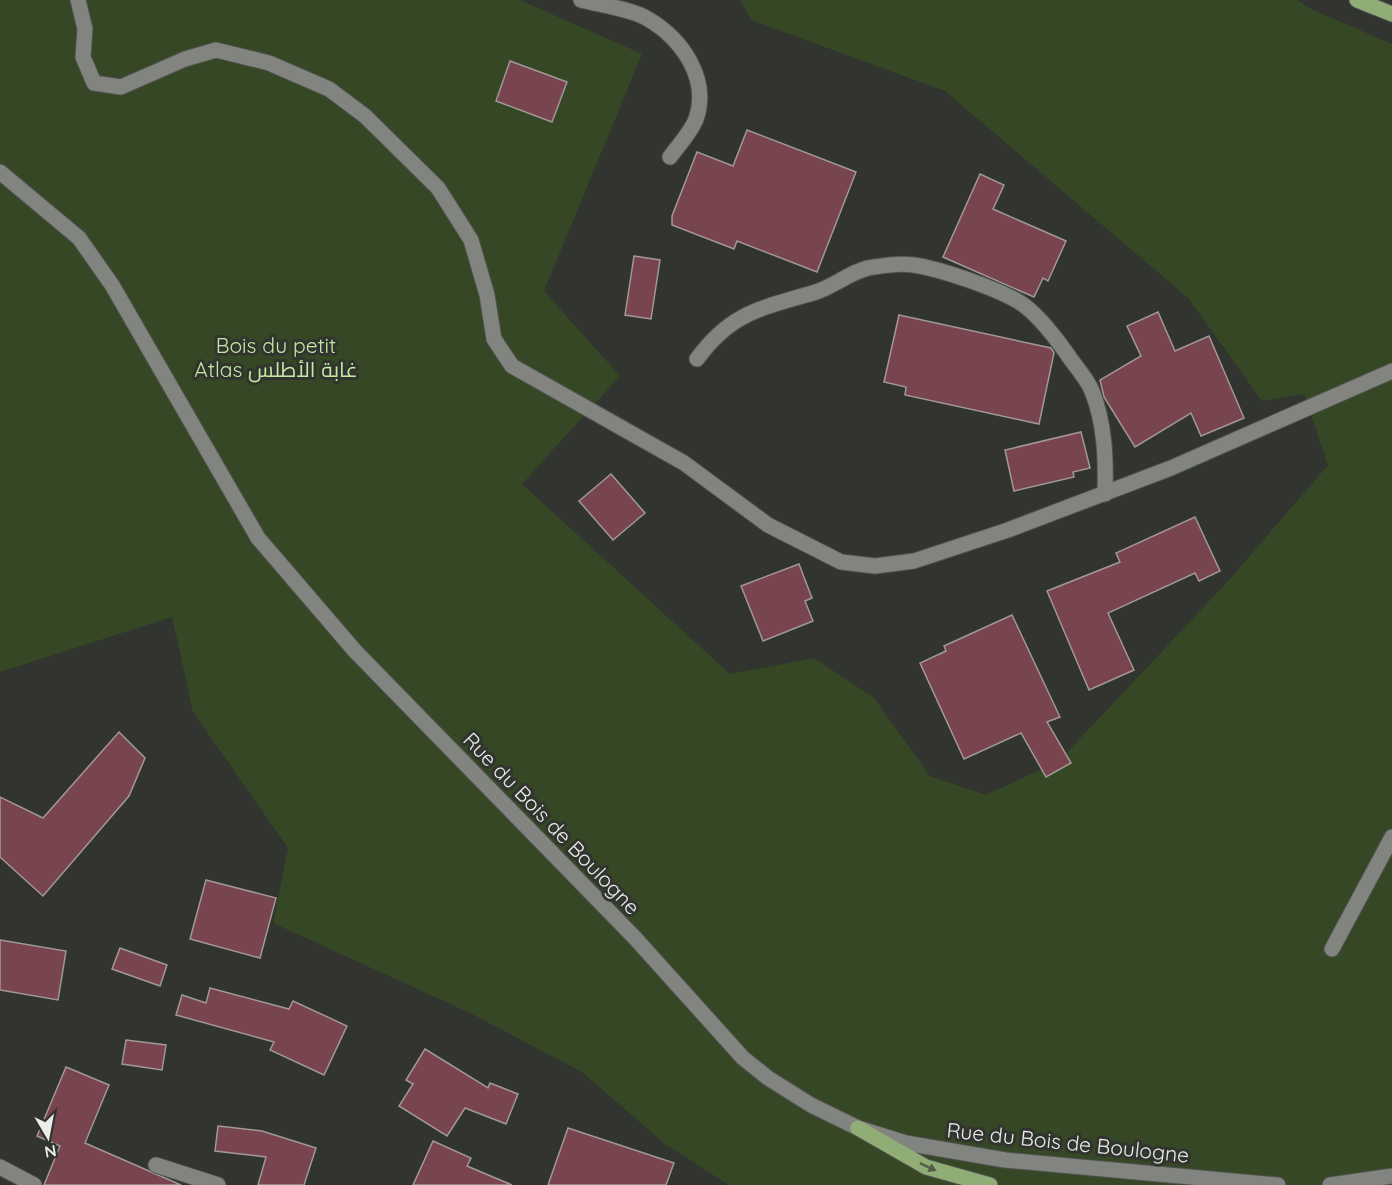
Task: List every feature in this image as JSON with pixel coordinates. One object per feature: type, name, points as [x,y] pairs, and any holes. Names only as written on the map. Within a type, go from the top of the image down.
[{"type":"main road","points":[[1357,0],[1392,14]]},
{"type":"main road","points":[[858,1128],[926,1167],[946,1175],[990,1185]]},
{"type":"street","points":[[78,0],[85,29],[83,57],[94,83],[121,87],[185,59],[216,50],[269,63],[329,89],[365,116],[438,188],[471,240],[487,296],[494,339],[512,366],[684,463],[768,525],[841,562],[875,566],[914,561],[1008,530],[1171,468],[1392,370]]},
{"type":"street","points":[[581,0],[647,18],[681,46],[698,79],[701,99],[695,122],[670,157]]},
{"type":"street","name":"Rue du Bois de Boulogne","points":[[0,172],[79,237],[112,285],[258,538],[355,651],[635,938],[744,1058],[768,1078],[811,1105],[858,1128],[906,1143],[1005,1161],[1278,1185]]},
{"type":"street","points":[[697,359],[711,340],[739,317],[775,303],[817,292],[870,267],[913,264],[944,272],[1011,298],[1025,306],[1062,346],[1091,389],[1100,417],[1106,458],[1105,494]]},
{"type":"street","points":[[1332,949],[1392,837]]},
{"type":"street","points":[[156,1165],[218,1185]]},
{"type":"street","points":[[0,1167],[34,1185]]},
{"type":"street","points":[[1330,1185],[1392,1176]]},
{"type":"green space","name":"Bois du petit Atlas غابة الأطلس","points":[[0,0],[520,0],[642,54],[544,291],[620,376],[522,484],[730,674],[814,658],[874,698],[930,776],[986,795],[1059,761],[1229,580],[1328,465],[1304,394],[1262,401],[1188,298],[945,91],[751,20],[740,0],[1297,0],[1311,9],[1392,44],[1392,1185],[729,1185],[665,1144],[582,1072],[470,1013],[273,923],[288,848],[193,712],[172,617],[0,672]]},
{"type":"building","points":[[510,61],[567,82],[552,122],[496,101]]},
{"type":"building","points":[[747,130],[856,172],[817,272],[737,241],[734,249],[672,225],[672,216],[697,152],[733,166]]},
{"type":"building","points":[[980,174],[1004,185],[993,209],[1066,241],[1048,281],[1043,278],[1034,297],[943,257]]},
{"type":"building","points":[[634,256],[660,260],[651,319],[625,315]]},
{"type":"building","points":[[1158,312],[1175,351],[1209,336],[1244,418],[1201,436],[1191,413],[1135,447],[1104,397],[1100,380],[1141,356],[1127,326]]},
{"type":"building","points":[[899,315],[1051,348],[1054,353],[1039,424],[905,395],[906,387],[884,382]]},
{"type":"building","points":[[1081,432],[1090,468],[1073,472],[1074,477],[1014,491],[1005,450]]},
{"type":"building","points":[[611,474],[645,513],[613,540],[579,501]]},
{"type":"building","points":[[1195,517],[1220,571],[1199,581],[1195,573],[1108,613],[1134,670],[1089,690],[1047,591],[1120,562],[1116,553]]},
{"type":"building","points":[[799,564],[812,598],[805,601],[813,621],[763,641],[741,586]]},
{"type":"building","points":[[1012,615],[1060,717],[1047,722],[1071,763],[1046,777],[1021,733],[964,759],[920,663],[946,651],[944,646]]},
{"type":"building","points":[[119,732],[145,758],[129,796],[43,896],[0,857],[0,797],[43,818]]},
{"type":"building","points":[[206,880],[276,898],[260,958],[190,939]]},
{"type":"building","points":[[0,940],[66,951],[58,1000],[0,990]]},
{"type":"building","points":[[120,948],[167,965],[160,986],[112,969]]},
{"type":"building","points":[[210,988],[289,1009],[293,1001],[347,1026],[324,1075],[270,1050],[274,1042],[176,1015],[182,995],[206,1003]]},
{"type":"building","points":[[126,1040],[166,1045],[162,1070],[122,1064]]},
{"type":"building","points":[[425,1049],[488,1088],[490,1083],[518,1094],[506,1124],[465,1108],[447,1136],[399,1106],[413,1084],[406,1080]]},
{"type":"building","points":[[66,1067],[109,1085],[85,1143],[181,1185],[44,1185],[60,1146],[37,1136]]},
{"type":"building","points":[[218,1126],[262,1131],[316,1148],[304,1185],[258,1185],[266,1157],[215,1151]]},
{"type":"building","points":[[568,1128],[674,1163],[666,1185],[548,1185]]},
{"type":"building","points":[[433,1141],[471,1158],[467,1166],[512,1185],[413,1185]]}]
